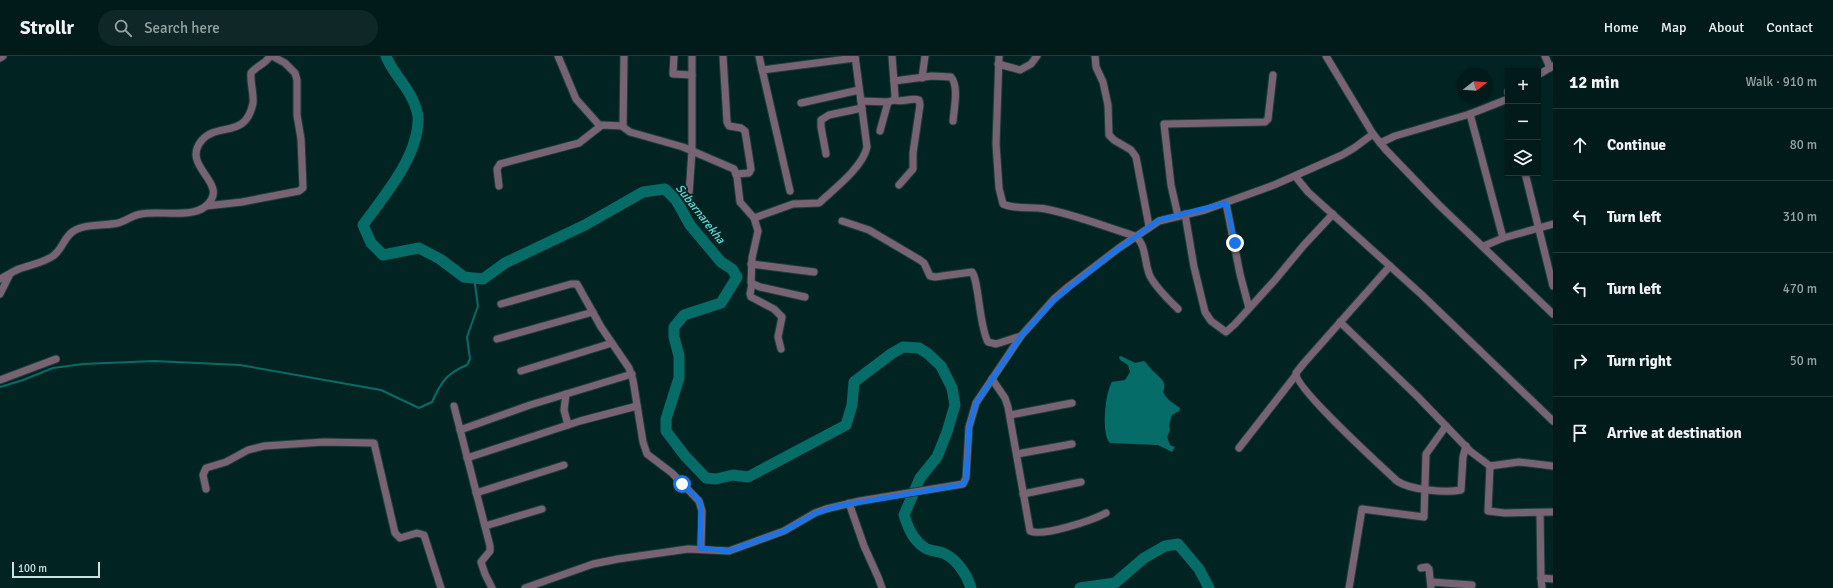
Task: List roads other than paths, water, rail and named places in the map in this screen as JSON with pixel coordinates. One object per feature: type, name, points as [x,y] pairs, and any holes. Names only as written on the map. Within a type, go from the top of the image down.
[{"type":"street","points":[[0,279],[10,273],[54,256],[60,251],[68,236],[77,230],[119,222],[140,214],[191,212],[206,206],[242,202],[299,191],[303,188],[301,139],[297,115],[297,80],[295,73],[285,63],[271,56],[251,73],[252,105],[243,122],[236,128],[213,133],[207,136],[196,152],[196,160],[214,188],[213,196],[206,206]]},
{"type":"street","points":[[558,56],[576,99],[600,126]]},
{"type":"street","points":[[623,126],[624,56]]},
{"type":"street","points":[[674,56],[673,74],[692,75]]},
{"type":"street","points":[[689,194],[692,150],[692,56]]},
{"type":"street","points":[[723,56],[727,122],[729,126],[741,128],[745,131],[751,169],[749,173],[736,174]]},
{"type":"street","points":[[759,56],[790,191]]},
{"type":"street","points":[[880,131],[891,101],[894,81],[892,56]]},
{"type":"street","points":[[922,78],[926,56]]},
{"type":"street","points":[[999,56],[996,144],[999,188],[1004,204],[1009,206],[1036,207],[1056,211],[1135,236],[1142,245],[1148,269],[1153,281],[1178,309]]},
{"type":"street","points":[[998,64],[1020,70],[1031,64],[1037,56]]},
{"type":"street","points":[[1095,56],[1096,67],[1103,82],[1108,105],[1110,135],[1114,140],[1131,150],[1136,157],[1149,226]]},
{"type":"street","points":[[1326,56],[1373,134],[1380,143],[1439,205],[1484,246],[1553,314]]},
{"type":"street","points":[[1541,73],[1552,67],[1545,56]]},
{"type":"street","points":[[754,218],[793,204],[819,203],[857,166],[866,150],[862,104],[855,57],[762,70]]},
{"type":"street","points":[[1273,75],[1266,122],[1164,124],[1171,185],[1181,215],[1207,315],[1215,324],[1226,332],[1235,324],[1333,214]]},
{"type":"street","points":[[894,81],[932,76],[949,76],[953,78],[955,92],[953,121]]},
{"type":"street","points":[[801,103],[859,90]]},
{"type":"street","points":[[826,154],[821,120],[829,115],[862,104],[891,101],[902,102],[916,98],[919,100],[920,105],[913,153],[913,169],[899,185]]},
{"type":"street","points":[[1380,143],[1395,136],[1470,114],[1505,100]]},
{"type":"street","points":[[1470,114],[1503,238]]},
{"type":"street","points":[[499,186],[497,169],[500,164],[579,143],[585,140],[600,126],[612,124],[623,126],[630,132],[649,136],[692,150],[732,168],[736,174],[740,202],[754,218],[757,235],[751,264],[752,284],[750,294],[751,297],[774,309],[782,317],[778,337],[781,349]]},
{"type":"street","points":[[525,588],[606,561],[670,550],[700,548],[729,551],[784,531],[816,513],[849,503],[963,484],[966,478],[969,427],[973,408],[1021,336],[1059,295],[1135,236],[1159,220],[1226,203],[1294,176],[1342,155],[1373,134]]},
{"type":"street","points":[[1294,176],[1308,192],[1390,266],[1553,421]]},
{"type":"street","points":[[1526,176],[1553,286]]},
{"type":"street","points":[[1226,203],[1240,274],[1249,308]]},
{"type":"street","points":[[842,222],[869,230],[920,260],[924,263],[930,276],[935,277],[972,272],[975,278],[980,317],[988,342],[996,344],[1021,336]]},
{"type":"street","points":[[1484,246],[1503,238],[1553,224]]},
{"type":"street","points":[[751,264],[814,272]]},
{"type":"street","points":[[1239,448],[1296,375],[1340,322],[1390,266]]},
{"type":"street","points":[[0,294],[10,273]]},
{"type":"street","points":[[501,304],[575,283],[612,343],[625,360],[632,374],[643,442],[647,454],[672,473],[700,501],[702,511],[700,548]]},
{"type":"street","points":[[752,284],[804,297]]},
{"type":"street","points":[[497,339],[593,312]]},
{"type":"street","points":[[1340,322],[1466,446],[1490,466],[1519,462],[1553,466]]},
{"type":"street","points":[[522,370],[612,343]]},
{"type":"street","points":[[0,380],[56,360]]},
{"type":"street","points":[[460,430],[530,405],[632,374]]},
{"type":"street","points":[[1296,375],[1296,378],[1304,390],[1397,481],[1407,487],[1443,491],[1462,489],[1463,457],[1466,446]]},
{"type":"street","points":[[992,379],[1005,398],[1010,415],[1029,527],[1032,532],[1041,532],[1079,524],[1106,513]]},
{"type":"street","points":[[566,394],[564,407],[568,425]]},
{"type":"street","points":[[1010,415],[1072,403]]},
{"type":"street","points":[[454,406],[490,549],[481,562],[482,568],[492,588]]},
{"type":"street","points":[[467,458],[568,425],[637,406]]},
{"type":"street","points":[[1349,588],[1362,510],[1424,517],[1424,488],[1427,452],[1446,426]]},
{"type":"street","points":[[206,489],[203,475],[206,468],[226,462],[254,448],[324,442],[374,443],[395,533],[400,538],[417,533],[424,535],[441,588]]},
{"type":"street","points":[[1017,454],[1072,444]]},
{"type":"street","points":[[476,493],[564,465]]},
{"type":"street","points":[[1490,466],[1488,511],[1505,513],[1553,512]]},
{"type":"street","points":[[1023,494],[1081,482]]},
{"type":"street","points":[[849,503],[864,546],[882,588]]},
{"type":"street","points":[[485,526],[542,509]]},
{"type":"street","points":[[1540,512],[1542,588]]},
{"type":"street","points":[[1421,568],[1425,567],[1429,569],[1431,585],[1472,586]]},
{"type":"street","points":[[1541,578],[1553,579]]},
{"type":"water","points":[[1121,356],[1135,363],[1144,361],[1164,383],[1163,392],[1166,397],[1180,408],[1179,411],[1172,415],[1169,425],[1170,430],[1167,437],[1170,445],[1175,447],[1172,452],[1158,445],[1110,443],[1107,438],[1105,413],[1107,395],[1112,382],[1125,380],[1130,372],[1128,365],[1120,360],[1119,357]]},
{"type":"waterway","name":"Subarnarekha","points":[[386,56],[411,97],[418,114],[418,119],[416,135],[406,163],[363,225],[371,243],[383,255],[419,248],[440,259],[464,277],[483,279],[505,263],[585,225],[643,192],[665,189],[676,200],[690,225],[721,262],[732,269],[737,277],[721,303],[684,315],[674,327],[674,337],[679,356],[679,378],[666,419],[666,431],[685,456],[706,478],[716,479],[733,475],[748,477],[846,425],[852,405],[854,382],[891,354],[903,347],[919,348],[941,366],[952,388],[955,405],[947,432],[937,457],[920,478],[904,515],[909,529],[917,541],[927,549],[943,553],[953,559],[964,573],[971,588]]},
{"type":"waterway","points":[[0,387],[53,368],[83,364],[154,361],[240,365],[381,390],[419,408],[432,402],[445,379],[454,371],[467,365],[470,359],[467,337],[478,306],[474,278]]},
{"type":"waterway","name":"Subarnarekha","points":[[1080,588],[1115,583],[1144,558],[1165,546],[1178,544],[1199,569],[1209,588]]}]
